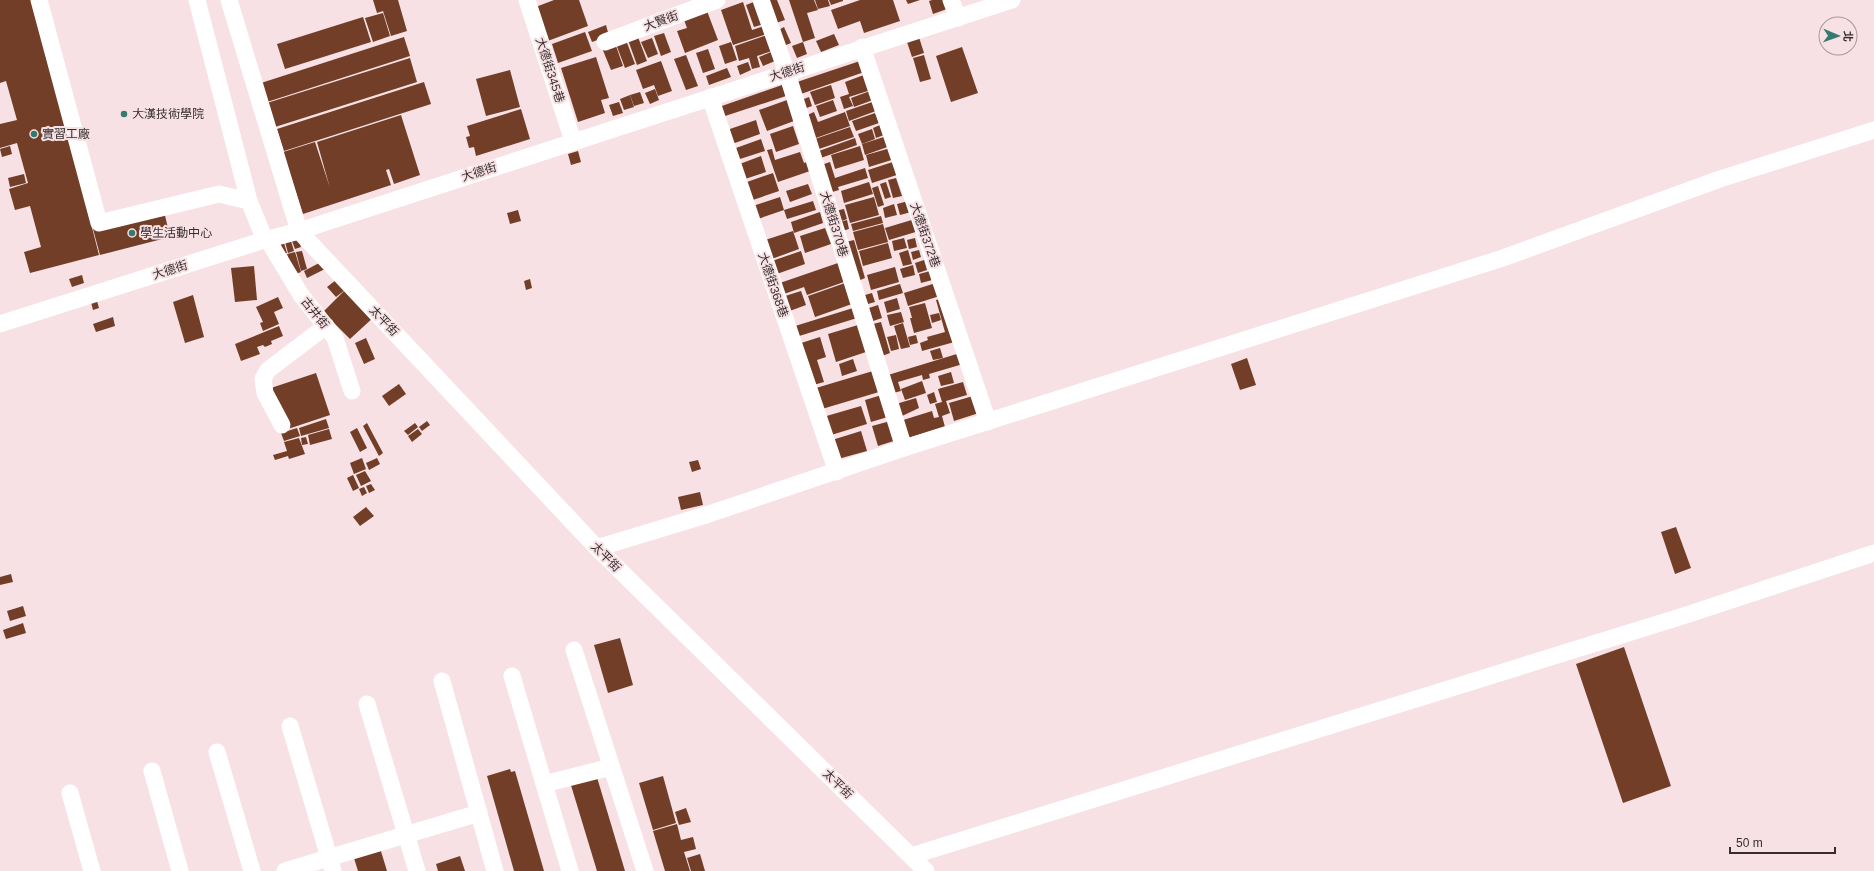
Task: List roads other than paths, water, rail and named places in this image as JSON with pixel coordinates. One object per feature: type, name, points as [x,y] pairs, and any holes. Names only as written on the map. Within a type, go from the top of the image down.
[{"type":"street","points":[[39,0],[100,223],[219,194],[249,202]]},
{"type":"street","points":[[196,0],[249,202],[264,240]]},
{"type":"street","points":[[229,0],[299,231]]},
{"type":"street","name":"大德街345巷","points":[[527,0],[573,141]]},
{"type":"street","name":"大賢街","points":[[605,42],[717,0]]},
{"type":"street","name":"大德街370巷","points":[[761,0],[787,73],[904,448]]},
{"type":"street","points":[[950,0],[958,18]]},
{"type":"street","name":"大德街","points":[[0,324],[264,240],[299,231],[573,141],[787,73],[862,47],[1012,0]]},
{"type":"street","name":"大德街372巷","points":[[862,47],[988,422]]},
{"type":"street","name":"大德街368巷","points":[[710,97],[837,472]]},
{"type":"street","points":[[597,548],[709,514],[837,472],[904,448],[1503,258],[1720,179],[1874,130]]},
{"type":"street","name":"太平街","points":[[299,231],[597,548],[926,871]]},
{"type":"street","name":"古井街","points":[[264,240],[301,295],[335,338],[352,391]]},
{"type":"street","points":[[282,425],[265,393],[262,379],[268,370],[326,326]]},
{"type":"street","points":[[911,856],[1675,618],[1874,553]]},
{"type":"street","points":[[574,650],[644,871]]},
{"type":"street","points":[[512,676],[570,871]]},
{"type":"street","points":[[442,682],[495,871]]},
{"type":"street","points":[[367,704],[417,871]]},
{"type":"street","points":[[290,726],[331,864]]},
{"type":"street","points":[[218,752],[252,871]]},
{"type":"street","points":[[544,784],[611,767]]},
{"type":"street","points":[[152,771],[180,871]]},
{"type":"street","points":[[70,793],[92,871]]},
{"type":"street","points":[[285,871],[331,864],[406,835],[479,813]]},
{"type":"place","name":"大漢技術學院","points":[[124,114]]},
{"type":"place","name":"實習工廠","points":[[34,134]]},
{"type":"place","name":"學生活動中心","points":[[132,233]]}]
